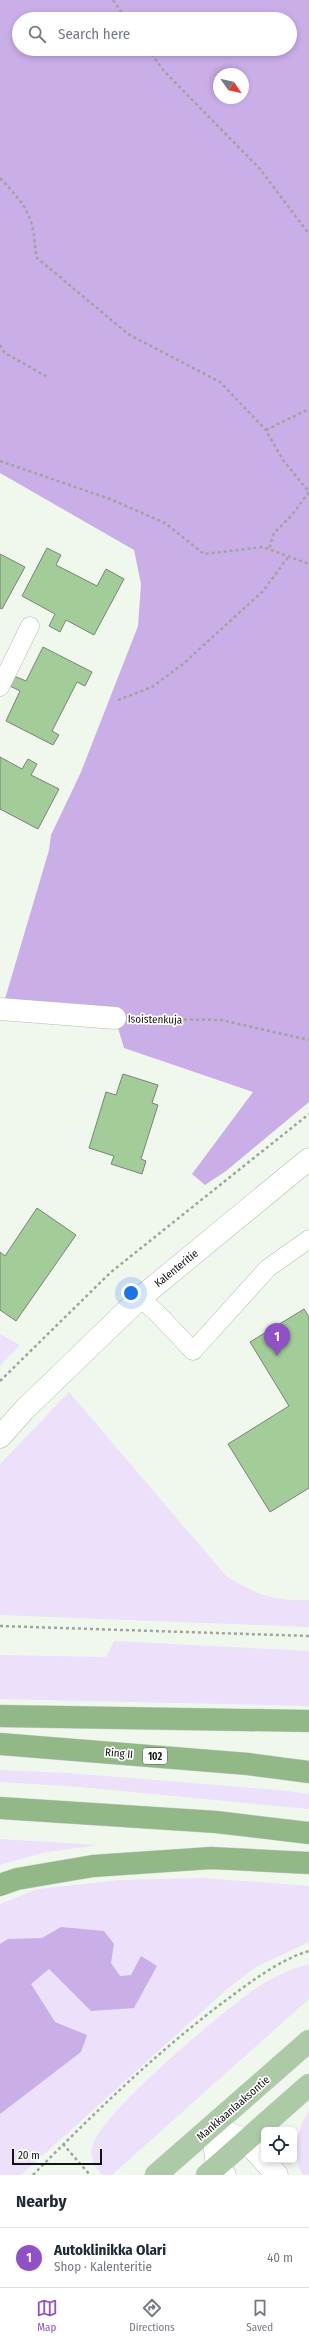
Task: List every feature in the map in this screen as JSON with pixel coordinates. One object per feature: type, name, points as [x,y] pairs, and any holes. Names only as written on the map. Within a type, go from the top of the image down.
[{"type":"highway","points":[[0,1716],[309,1721]]},
{"type":"highway","name":"Ring II","points":[[0,1744],[248,1764],[309,1772]]},
{"type":"highway","points":[[0,1808],[216,1822],[309,1833]]},
{"type":"highway","points":[[0,1885],[17,1879],[101,1866],[211,1858],[309,1862]]},
{"type":"main road","name":"Mankkaanlaaksontie","points":[[156,2175],[305,2045]]},
{"type":"main road","points":[[216,2172],[245,2140],[309,2086]]},
{"type":"street","name":"Isoistenkuja","points":[[0,1009],[115,1018]]},
{"type":"street","name":"Kalenteritie","points":[[0,1437],[24,1410],[140,1298],[309,1159]]},
{"type":"street","points":[[216,2172],[212,2126],[245,2140],[277,2175]]},
{"type":"lane","points":[[0,687],[30,626]]},
{"type":"lane","points":[[140,1298],[157,1313],[193,1351],[268,1268],[309,1239]]},
{"type":"path","points":[[113,0],[121,12]]},
{"type":"path","points":[[153,56],[163,70],[260,169],[309,234]]},
{"type":"path","points":[[0,178],[26,208],[34,227],[36,257],[128,334],[220,382],[266,430],[283,460],[309,492],[292,516],[274,533],[269,549]]},
{"type":"path","points":[[0,345],[5,353],[49,378]]},
{"type":"path","points":[[266,430],[309,409]]},
{"type":"path","points":[[0,461],[110,499],[165,523],[204,554],[263,547],[309,564]]},
{"type":"path","points":[[118,700],[152,687],[183,664],[263,591],[289,556]]},
{"type":"path","name":"Isoistenkuja","points":[[115,1018],[221,1020],[309,1040]]},
{"type":"path","points":[[0,1381],[111,1272],[309,1114]]},
{"type":"path","points":[[0,1626],[309,1636]]},
{"type":"path","points":[[33,2175],[63,2144],[193,2024],[252,1981],[296,1954],[309,1951]]},
{"type":"path","points":[[63,2144],[90,2175]]},
{"type":"shaded area","points":[[0,0],[309,0],[309,1102],[226,1171],[205,1185],[192,1174],[253,1092],[124,1048],[115,1018],[2,1009],[49,850],[51,835],[81,772],[138,626],[141,584],[134,550],[0,473]]},
{"type":"shaded area","points":[[0,1334],[20,1345],[0,1366]]},
{"type":"shaded area","points":[[69,1392],[227,1577],[266,1596],[285,1599],[309,1600],[309,1627],[0,1615],[0,1464]]},
{"type":"shaded area","points":[[114,1641],[309,1651],[309,1706],[0,1699],[0,1655],[106,1657]]},
{"type":"shaded area","points":[[0,1770],[68,1773],[279,1790],[309,1794],[309,1809],[80,1787],[0,1782]]},
{"type":"shaded area","points":[[0,1839],[98,1845],[42,1853],[0,1865]]},
{"type":"shaded area","points":[[203,1878],[309,1886],[309,1942],[256,1967],[226,1990],[21,2175],[0,2175],[0,1904],[38,1889],[121,1880]]},
{"type":"shaded area","points":[[61,1927],[104,1931],[114,1944],[111,1963],[120,1976],[131,1975],[141,1956],[157,1966],[134,2008],[91,2011],[49,1969],[31,1984],[55,2022],[87,2035],[81,2052],[0,2114],[0,1944],[8,1939],[42,1938]]},
{"type":"shaded area","points":[[309,1964],[309,1999],[112,2175],[102,2175],[94,2163],[92,2148],[99,2133],[115,2113],[137,2090],[189,2042],[252,1991],[279,1975]]},
{"type":"shaded area","points":[[309,2110],[309,2175],[303,2175],[297,2159],[297,2142],[305,2117]]},
{"type":"building","points":[[47,548],[61,555],[56,565],[97,586],[106,569],[124,579],[94,635],[66,620],[60,632],[49,626],[55,614],[22,596]]},
{"type":"building","points":[[0,554],[25,567],[2,609],[0,608]]},
{"type":"building","points":[[43,647],[92,672],[85,686],[77,682],[52,731],[59,735],[53,745],[6,721],[20,691],[10,686],[14,676],[26,681]]},
{"type":"building","points":[[0,757],[22,769],[28,759],[37,764],[31,775],[59,789],[38,829],[0,809]]},
{"type":"building","points":[[123,1074],[158,1085],[152,1103],[158,1105],[141,1159],[146,1161],[142,1174],[111,1164],[114,1156],[89,1148],[106,1092],[116,1095]]},
{"type":"building","points":[[37,1208],[76,1235],[16,1321],[0,1310],[0,1252],[5,1256]]},
{"type":"building","points":[[304,1309],[309,1317],[309,1488],[270,1512],[228,1444],[289,1406],[250,1342]]},
{"type":"place","name":"Autoklinikka Olari","points":[[277,1356]]}]
